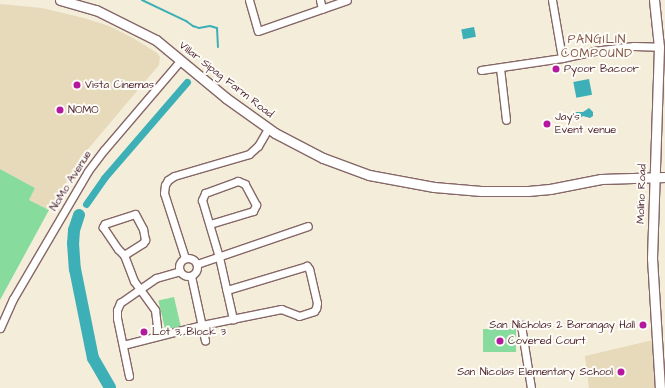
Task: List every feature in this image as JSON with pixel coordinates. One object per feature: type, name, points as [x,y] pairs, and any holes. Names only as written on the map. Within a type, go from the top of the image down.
[{"type":"main road","name":"Villar Sipag Farm Road","points":[[60,0],[96,10],[113,17],[156,40],[226,98],[268,129],[295,145],[346,167],[369,175],[434,187],[481,191],[528,191],[550,189],[601,179],[665,177]]},
{"type":"main road","name":"Molino Road","points":[[654,0],[659,47],[652,258],[662,382]]},
{"type":"street","points":[[249,0],[258,31],[347,0]]},
{"type":"street","points":[[320,0],[322,9]]},
{"type":"street","points":[[552,0],[562,58]]},
{"type":"street","points":[[481,70],[562,58],[594,51],[634,46],[659,47]]},
{"type":"street","name":"NoMo Avenue","points":[[0,328],[13,299],[88,171],[104,150],[181,60]]},
{"type":"street","points":[[500,68],[506,120]]},
{"type":"street","points":[[185,258],[164,193],[165,185],[168,180],[174,176],[249,154],[258,146],[268,129]]},
{"type":"street","points":[[210,224],[254,211],[256,206],[245,184],[238,182],[205,193],[203,196],[203,203],[219,257],[233,319]]},
{"type":"street","points":[[124,254],[143,243],[145,240],[143,229],[135,214],[104,224],[103,227],[118,249],[124,254],[134,281],[155,310],[158,336]]},
{"type":"street","points":[[197,264],[308,226]]},
{"type":"street","points":[[185,258],[193,259],[197,264],[196,271],[191,276]]},
{"type":"street","points":[[185,258],[179,265],[180,271],[184,275],[191,276]]},
{"type":"street","points":[[123,345],[202,325],[281,309],[299,316],[314,311],[317,303],[310,269],[307,266],[227,290]]},
{"type":"street","points":[[129,376],[117,310],[120,303],[156,278],[180,271]]},
{"type":"street","points":[[191,276],[205,340]]},
{"type":"street","points":[[521,325],[531,388]]},
{"type":"shaded area","name":"NOMO","points":[[0,4],[42,8],[84,18],[109,26],[133,38],[157,53],[160,57],[159,65],[83,155],[49,210],[29,200],[35,188],[0,169]]},
{"type":"shaded area","name":"San Nicolas Elementary School","points":[[653,340],[656,388],[589,388],[585,356]]},
{"type":"green space","points":[[0,169],[35,188],[29,200],[49,210],[0,300]]},
{"type":"green space","points":[[174,297],[181,327],[165,331],[158,301]]},
{"type":"green space","name":"Covered Court","points":[[483,329],[516,329],[516,352],[483,352]]},
{"type":"water","points":[[474,27],[476,37],[463,39],[461,29]]},
{"type":"water","points":[[589,79],[592,95],[576,98],[573,82]]},
{"type":"water","points":[[589,108],[593,112],[593,116],[590,118],[583,116],[578,120],[576,119],[575,112],[583,112]]},
{"type":"waterway","points":[[142,0],[186,21],[193,26],[199,28],[210,26],[217,28],[218,47]]},
{"type":"waterway","points":[[86,204],[104,178],[187,82]]},
{"type":"waterway","points":[[79,215],[74,230],[73,243],[75,269],[93,358],[110,388]]},
{"type":"place","name":"Pyoor Bacoor","points":[[556,69]]},
{"type":"place","name":"Vista Cinemas","points":[[77,85]]},
{"type":"place","name":"NOMO","points":[[60,110]]},
{"type":"place","name":"Jay's Event venue","points":[[547,124]]},
{"type":"place","name":"San Nicholas 2 Barangay Hall","points":[[643,325]]},
{"type":"place","name":"Lot 3, Block 3","points":[[144,332]]},
{"type":"place","name":"Covered Court","points":[[500,341]]},
{"type":"place","name":"San Nicolas Elementary School","points":[[621,372]]},
{"type":"district","name":"PANGILIN COMPOUND","points":[[597,47]]}]
